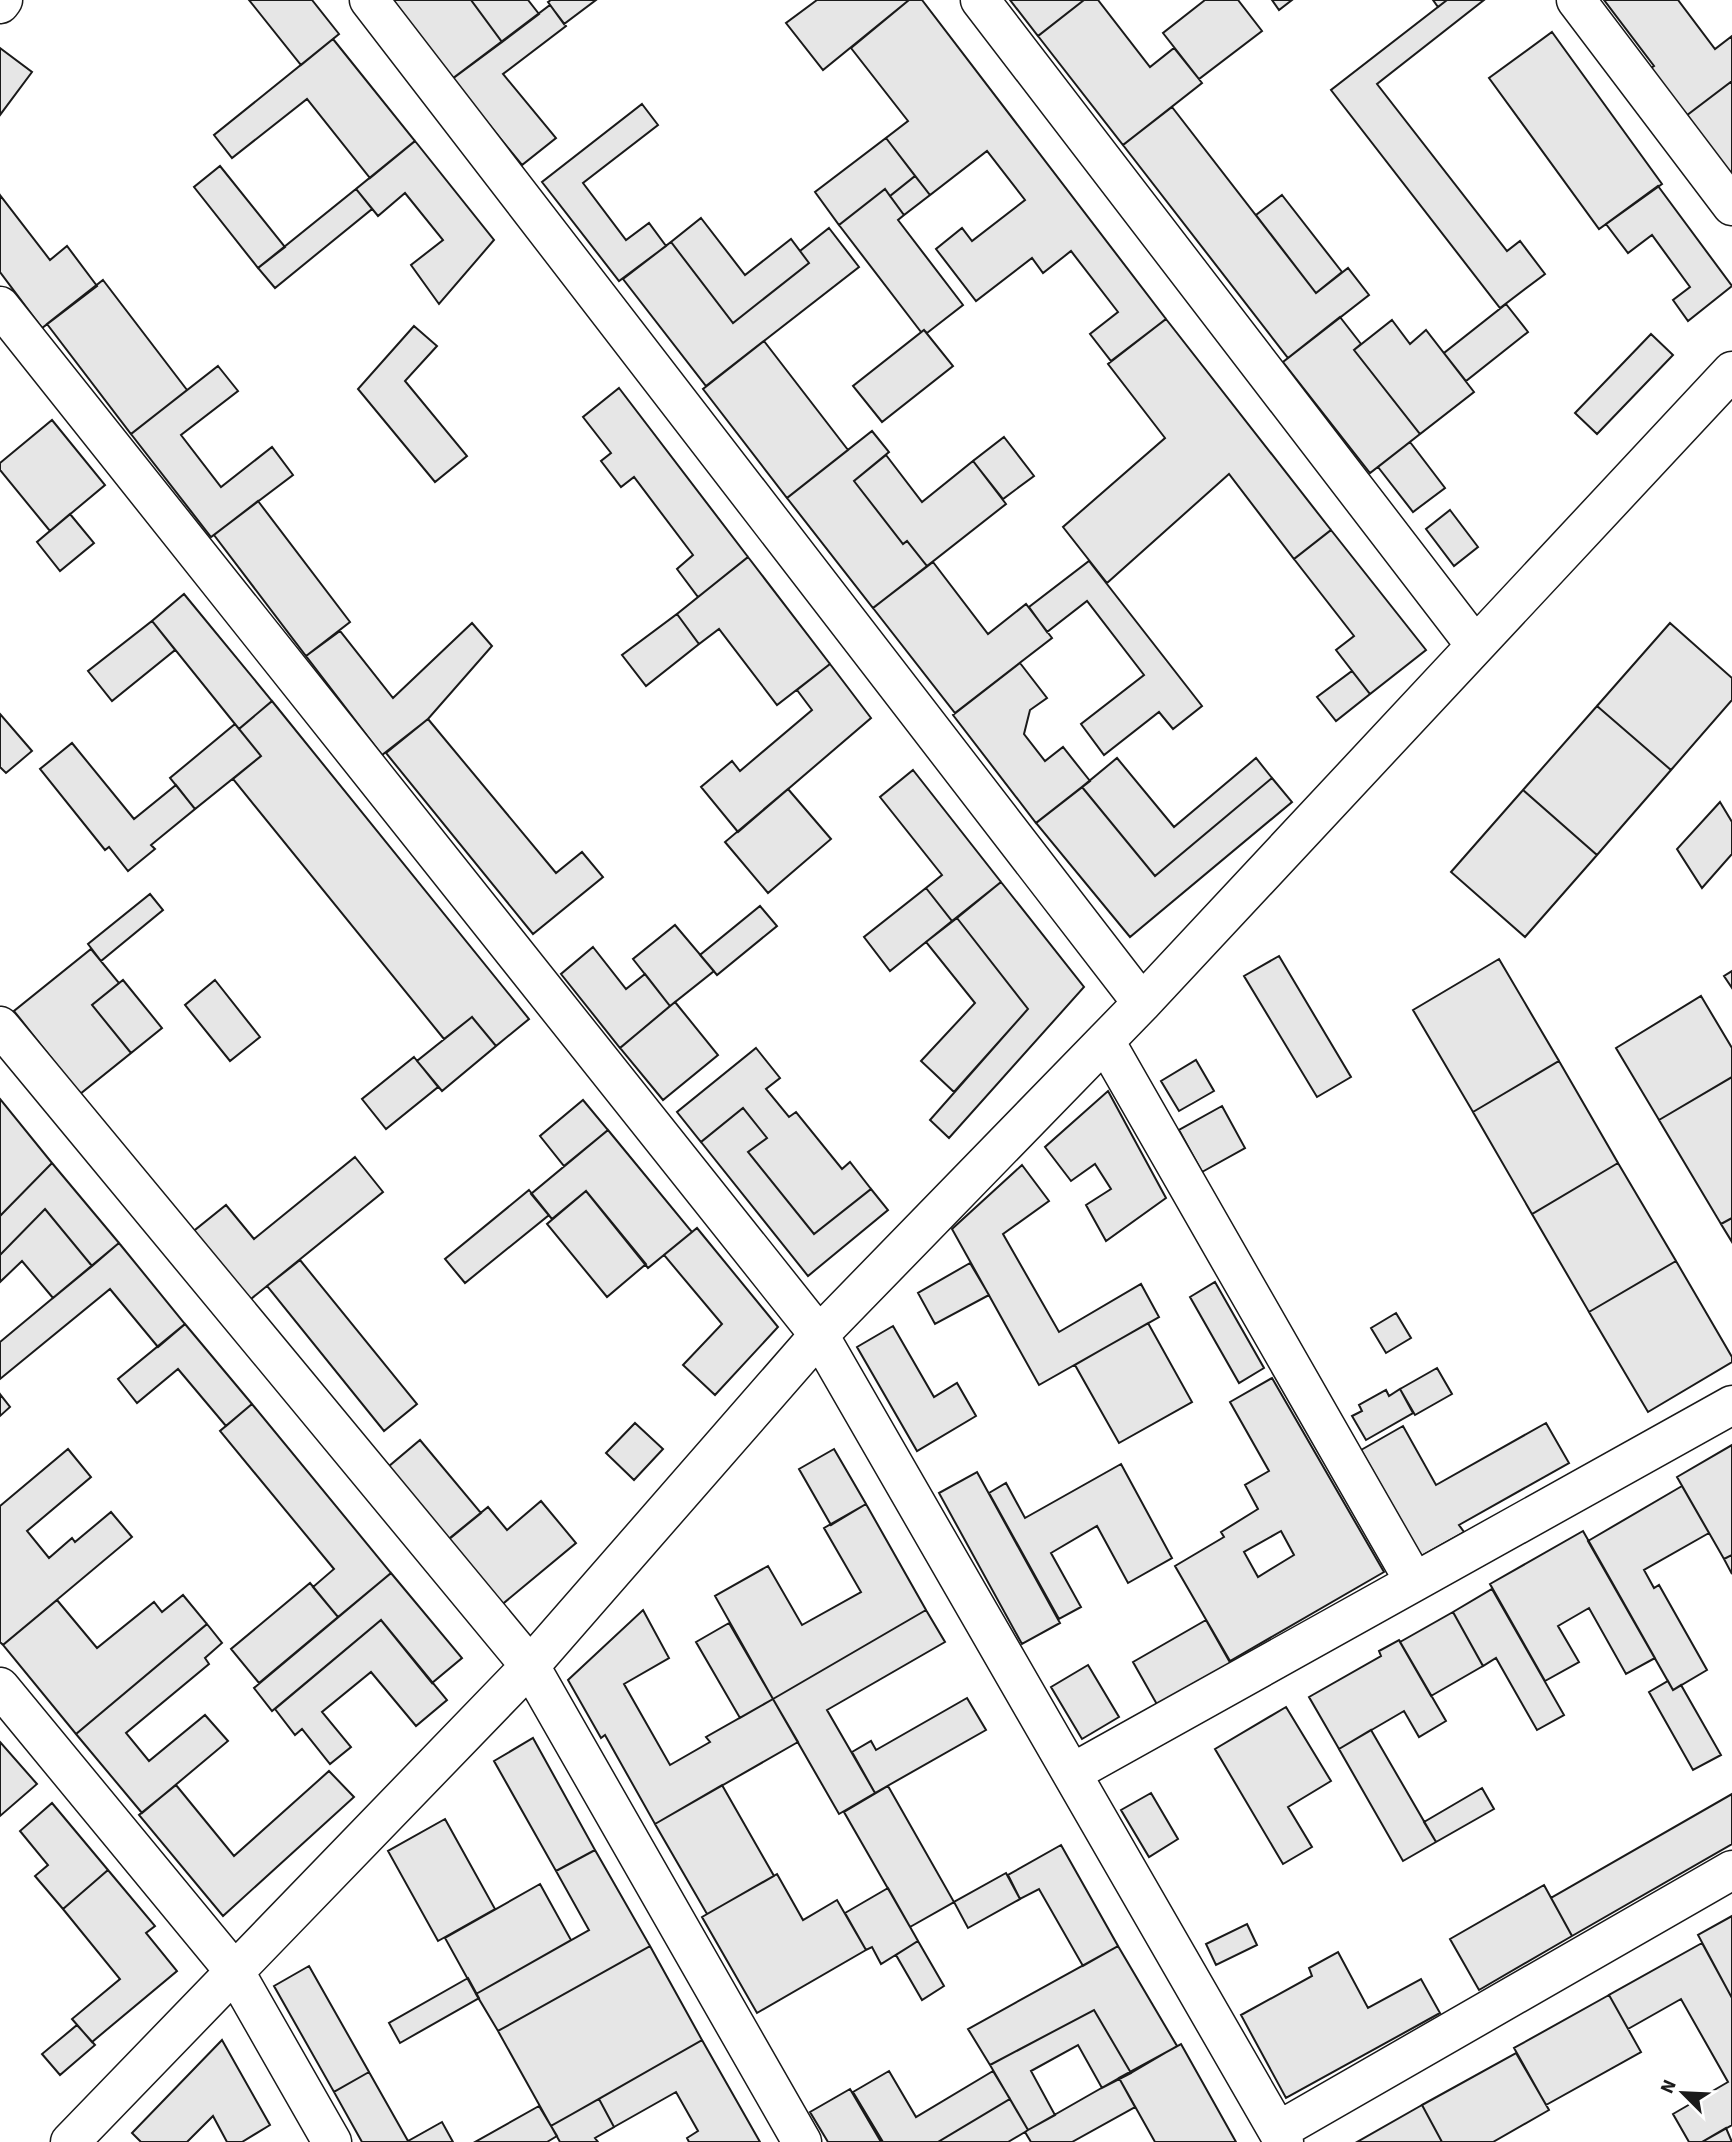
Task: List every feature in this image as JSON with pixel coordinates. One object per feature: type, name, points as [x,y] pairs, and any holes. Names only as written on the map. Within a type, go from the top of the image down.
[{"type":"street","points":[[0,4],[3,0]]},
{"type":"street","points":[[369,0],[1142,1003]]},
{"type":"street","points":[[980,0],[1475,645]]},
{"type":"street","points":[[1576,0],[1732,206]]},
{"type":"street","points":[[0,306],[819,1335],[1281,2137],[1732,1870]]},
{"type":"street","points":[[70,2142],[530,1665],[819,1335],[1142,1003],[1732,371]]},
{"type":"street","points":[[0,1026],[530,1665],[802,2142]]},
{"type":"street","points":[[1105,1041],[1414,1581]]},
{"type":"street","points":[[1072,1773],[1732,1405]]},
{"type":"street","points":[[0,1687],[235,1972],[331,2142]]},
{"type":"building","points":[[249,0],[312,0],[339,34],[301,65]]},
{"type":"building","points":[[393,0],[471,0],[502,42],[452,79]]},
{"type":"building","points":[[471,0],[528,0],[539,14],[502,42]]},
{"type":"building","points":[[596,0],[564,24],[548,2]]},
{"type":"building","points":[[817,0],[909,0],[823,70],[786,23]]},
{"type":"building","points":[[909,0],[922,0],[1166,319],[1111,361],[1090,334],[1118,312],[1071,251],[1043,273],[1032,258],[976,301],[936,249],[962,228],[972,241],[1025,200],[987,151],[930,195],[886,138],[908,121],[851,48]]},
{"type":"building","points":[[1010,0],[1084,0],[1038,36]]},
{"type":"building","points":[[1084,0],[1098,0],[1150,67],[1174,48],[1202,83],[1123,145],[1038,36]]},
{"type":"building","points":[[1205,0],[1238,0],[1262,31],[1199,79],[1163,33]]},
{"type":"building","points":[[1272,0],[1292,0],[1279,10]]},
{"type":"building","points":[[1433,0],[1447,0],[1438,7]]},
{"type":"building","points":[[1447,0],[1484,0],[1377,84],[1507,251],[1520,241],[1545,274],[1500,308],[1331,90]]},
{"type":"building","points":[[1604,0],[1678,0],[1715,49],[1732,36],[1732,81],[1686,116],[1645,72],[1654,66]]},
{"type":"building","points":[[550,5],[566,26],[503,74],[556,138],[522,165],[452,79]]},
{"type":"building","points":[[1552,32],[1662,184],[1599,229],[1489,78]]},
{"type":"building","points":[[333,39],[415,141],[370,178],[307,99],[232,158],[214,135]]},
{"type":"building","points":[[0,48],[32,72],[0,115]]},
{"type":"building","points":[[1732,81],[1732,176],[1686,116]]},
{"type":"building","points":[[642,104],[658,125],[583,183],[626,240],[649,223],[666,246],[619,281],[542,182]]},
{"type":"building","points":[[1172,107],[1316,293],[1348,268],[1369,295],[1288,358],[1123,145]]},
{"type":"building","points":[[886,138],[915,176],[890,196],[885,189],[839,225],[815,192]]},
{"type":"building","points":[[415,141],[494,240],[439,304],[411,265],[443,240],[405,193],[378,216],[356,189]]},
{"type":"building","points":[[220,166],[285,247],[258,268],[194,187]]},
{"type":"building","points":[[915,176],[930,195],[904,215],[890,196]]},
{"type":"building","points":[[1658,186],[1732,286],[1688,321],[1673,300],[1690,287],[1652,235],[1628,253],[1606,224]]},
{"type":"building","points":[[356,189],[372,209],[275,288],[258,268]]},
{"type":"building","points":[[885,189],[904,215],[898,220],[963,305],[927,333],[924,330],[921,332],[839,225]]},
{"type":"building","points":[[0,195],[50,260],[67,246],[97,286],[42,328],[0,272]]},
{"type":"building","points":[[1282,195],[1342,272],[1316,293],[1256,215]]},
{"type":"building","points":[[701,218],[745,275],[791,239],[809,263],[733,323],[671,242]]},
{"type":"building","points":[[829,228],[859,267],[706,386],[623,279],[671,242],[733,323],[809,263],[800,251]]},
{"type":"building","points":[[103,280],[187,390],[131,434],[47,324]]},
{"type":"building","points":[[1506,304],[1528,332],[1466,381],[1444,353]]},
{"type":"building","points":[[1340,317],[1361,344],[1354,350],[1420,434],[1370,473],[1283,362]]},
{"type":"building","points":[[1166,319],[1331,530],[1294,559],[1229,474],[1107,583],[1063,527],[1165,438],[1108,364]]},
{"type":"building","points":[[1392,320],[1410,344],[1426,330],[1474,392],[1420,434],[1354,350]]},
{"type":"building","points":[[414,326],[437,346],[405,381],[467,456],[435,482],[358,389]]},
{"type":"building","points":[[924,330],[953,366],[882,422],[853,386]]},
{"type":"building","points":[[1651,334],[1673,355],[1597,434],[1575,413]]},
{"type":"building","points":[[764,341],[848,450],[787,498],[703,389]]},
{"type":"building","points":[[218,366],[238,391],[181,435],[221,487],[272,447],[293,475],[211,537],[131,434]]},
{"type":"building","points":[[619,388],[748,557],[698,597],[677,569],[693,555],[634,477],[621,487],[601,461],[611,453],[583,417]]},
{"type":"building","points":[[52,420],[105,485],[50,531],[0,470],[0,463]]},
{"type":"building","points":[[872,431],[889,452],[854,481],[903,544],[907,541],[927,566],[873,608],[787,498]]},
{"type":"building","points":[[1004,437],[1034,476],[1003,499],[973,461]]},
{"type":"building","points":[[1410,442],[1445,488],[1413,512],[1378,467]]},
{"type":"building","points":[[886,455],[922,502],[973,461],[1006,504],[927,566],[907,541],[903,544],[854,481]]},
{"type":"building","points":[[258,501],[350,622],[306,656],[214,535]]},
{"type":"building","points":[[1450,510],[1478,547],[1454,566],[1426,529]]},
{"type":"building","points":[[70,514],[94,543],[60,571],[37,542]]},
{"type":"building","points":[[1331,530],[1426,650],[1370,694],[1336,650],[1354,636],[1294,559]]},
{"type":"building","points":[[748,557],[830,664],[777,705],[719,629],[699,644],[677,614]]},
{"type":"building","points":[[1089,561],[1202,706],[1173,729],[1159,712],[1104,755],[1081,724],[1144,675],[1087,601],[1047,632],[1029,607]]},
{"type":"building","points":[[933,562],[988,634],[1026,604],[1052,638],[955,713],[873,608]]},
{"type":"building","points":[[184,594],[272,701],[239,729],[152,621]]},
{"type":"building","points":[[677,614],[699,644],[646,686],[622,655]]},
{"type":"building","points":[[152,621],[175,650],[112,701],[88,671]]},
{"type":"building","points":[[472,623],[492,646],[428,719],[382,755],[306,656],[340,631],[393,698]]},
{"type":"building","points":[[1670,623],[1732,678],[1732,700],[1671,770],[1597,706]]},
{"type":"building","points":[[1020,663],[1047,698],[1030,710],[1024,734],[1045,761],[1063,747],[1090,781],[1036,823],[953,715]]},
{"type":"building","points":[[830,664],[871,718],[738,832],[701,787],[732,761],[740,771],[812,710],[797,690]]},
{"type":"building","points":[[1352,671],[1370,694],[1336,721],[1317,697]]},
{"type":"building","points":[[272,701],[529,1019],[496,1046],[472,1017],[444,1039],[233,779],[261,756],[239,729]]},
{"type":"building","points":[[1597,706],[1671,770],[1597,855],[1523,790]]},
{"type":"building","points":[[0,714],[32,751],[6,773],[0,767]]},
{"type":"building","points":[[428,719],[556,873],[582,852],[603,877],[533,934],[386,753]]},
{"type":"building","points":[[235,724],[261,756],[195,809],[170,778]]},
{"type":"building","points":[[72,743],[134,819],[176,785],[195,809],[151,845],[155,849],[128,871],[109,847],[105,850],[40,769]]},
{"type":"building","points":[[1117,758],[1174,827],[1256,758],[1272,778],[1155,876],[1082,787]]},
{"type":"building","points":[[913,770],[1001,882],[952,921],[926,888],[942,875],[880,797]]},
{"type":"building","points":[[1272,778],[1292,802],[1130,937],[1036,823],[1082,787],[1155,876]]},
{"type":"building","points":[[788,789],[831,839],[768,893],[725,842]]},
{"type":"building","points":[[1523,790],[1597,855],[1525,937],[1451,872]]},
{"type":"building","points":[[1720,802],[1732,822],[1732,854],[1702,888],[1677,849]]},
{"type":"building","points":[[1001,882],[1084,987],[949,1138],[930,1120],[1028,1009],[957,918]]},
{"type":"building","points":[[926,888],[952,921],[890,971],[864,937]]},
{"type":"building","points":[[150,894],[163,910],[101,961],[88,944]]},
{"type":"building","points":[[760,906],[777,926],[717,975],[700,955]]},
{"type":"building","points":[[957,918],[1028,1009],[954,1092],[921,1061],[975,1003],[926,942]]},
{"type":"building","points":[[675,925],[714,971],[670,1006],[633,959]]},
{"type":"building","points":[[593,947],[626,989],[645,974],[670,1006],[620,1048],[561,974]]},
{"type":"building","points":[[91,949],[119,983],[92,1005],[131,1053],[80,1094],[14,1011]]},
{"type":"building","points":[[1279,956],[1351,1077],[1317,1097],[1244,976]]},
{"type":"building","points":[[1499,959],[1559,1061],[1473,1112],[1413,1010]]},
{"type":"building","points":[[1732,971],[1732,988],[1724,976]]},
{"type":"building","points":[[123,980],[162,1028],[131,1053],[92,1005]]},
{"type":"building","points":[[215,980],[260,1037],[230,1061],[185,1005]]},
{"type":"building","points":[[1701,996],[1732,1048],[1732,1077],[1659,1120],[1616,1048]]},
{"type":"building","points":[[675,1002],[718,1055],[663,1100],[620,1048]]},
{"type":"building","points":[[472,1017],[496,1046],[442,1091],[417,1061]]},
{"type":"building","points":[[756,1048],[780,1078],[766,1089],[789,1117],[796,1112],[842,1169],[850,1162],[871,1189],[814,1234],[748,1152],[767,1138],[743,1108],[701,1142],[677,1112]]},
{"type":"building","points":[[414,1057],[438,1087],[386,1129],[362,1099]]},
{"type":"building","points":[[1196,1060],[1214,1091],[1179,1111],[1161,1081]]},
{"type":"building","points":[[1559,1061],[1618,1163],[1532,1214],[1473,1112]]},
{"type":"building","points":[[1732,1077],[1732,1218],[1721,1224],[1659,1120]]},
{"type":"building","points":[[1108,1091],[1166,1198],[1106,1241],[1086,1205],[1111,1189],[1095,1164],[1071,1181],[1045,1147]]},
{"type":"building","points":[[0,1099],[52,1163],[0,1216]]},
{"type":"building","points":[[583,1100],[608,1130],[564,1166],[540,1136]]},
{"type":"building","points":[[1222,1106],[1245,1148],[1202,1172],[1179,1130]]},
{"type":"building","points":[[743,1108],[767,1138],[748,1152],[814,1234],[871,1189],[888,1210],[808,1276],[701,1142]]},
{"type":"building","points":[[608,1130],[692,1232],[648,1268],[586,1191],[552,1219],[531,1194]]},
{"type":"building","points":[[355,1157],[383,1192],[246,1303],[190,1234],[226,1205],[254,1239]]},
{"type":"building","points":[[52,1163],[119,1243],[92,1266],[45,1209],[0,1255],[0,1216]]},
{"type":"building","points":[[1618,1163],[1676,1261],[1589,1312],[1532,1214]]},
{"type":"building","points":[[1022,1165],[1049,1201],[1003,1234],[1059,1332],[1141,1284],[1159,1317],[1039,1385],[952,1229]]},
{"type":"building","points":[[529,1190],[549,1215],[465,1283],[445,1259]]},
{"type":"building","points":[[586,1191],[646,1264],[607,1297],[547,1224]]},
{"type":"building","points":[[45,1209],[92,1266],[53,1298],[22,1261],[0,1282],[0,1255]]},
{"type":"building","points":[[1732,1218],[1732,1242],[1721,1224]]},
{"type":"building","points":[[697,1228],[778,1327],[715,1395],[683,1365],[722,1324],[664,1255]]},
{"type":"building","points":[[119,1243],[185,1324],[158,1347],[110,1289],[0,1379],[0,1342]]},
{"type":"building","points":[[300,1260],[417,1404],[384,1431],[267,1286]]},
{"type":"building","points":[[1676,1261],[1732,1357],[1732,1362],[1648,1412],[1589,1312]]},
{"type":"building","points":[[970,1263],[989,1295],[935,1324],[918,1293]]},
{"type":"building","points":[[1215,1282],[1264,1368],[1239,1383],[1190,1297]]},
{"type":"building","points":[[1396,1313],[1411,1338],[1386,1353],[1371,1328]]},
{"type":"building","points":[[1148,1323],[1192,1402],[1119,1443],[1075,1365]]},
{"type":"building","points":[[185,1324],[252,1404],[226,1426],[178,1369],[137,1403],[118,1379]]},
{"type":"building","points":[[893,1326],[934,1397],[957,1383],[976,1416],[917,1451],[857,1347]]},
{"type":"building","points":[[1437,1368],[1452,1394],[1415,1415],[1400,1389]]},
{"type":"building","points":[[1272,1378],[1384,1572],[1230,1661],[1175,1566],[1224,1537],[1221,1532],[1258,1509],[1245,1485],[1269,1471],[1230,1402]],"holes":[[[1281,1531],[1294,1555],[1258,1577],[1244,1552]]]},
{"type":"building","points":[[1400,1389],[1413,1413],[1366,1440],[1352,1416],[1362,1411],[1359,1405],[1386,1390],[1389,1396]]},
{"type":"building","points":[[0,1394],[10,1407],[0,1416]]},
{"type":"building","points":[[252,1404],[391,1573],[338,1617],[313,1587],[334,1569],[220,1431]]},
{"type":"building","points":[[635,1423],[663,1449],[634,1480],[606,1453]]},
{"type":"building","points":[[1546,1423],[1569,1463],[1459,1525],[1464,1532],[1421,1556],[1361,1450],[1403,1426],[1436,1485]]},
{"type":"building","points":[[420,1440],[481,1513],[448,1540],[388,1467]]},
{"type":"building","points":[[1732,1445],[1732,1555],[1724,1559],[1677,1477]]},
{"type":"building","points":[[68,1449],[91,1477],[27,1531],[49,1558],[72,1538],[75,1542],[111,1512],[132,1537],[3,1645],[0,1642],[0,1506]]},
{"type":"building","points":[[834,1449],[866,1504],[831,1525],[799,1469]]},
{"type":"building","points":[[1121,1464],[1172,1558],[1128,1583],[1097,1526],[1051,1553],[1081,1607],[1059,1619],[989,1493],[1006,1483],[1025,1518]]},
{"type":"building","points":[[977,1472],[1060,1623],[1022,1644],[939,1493]]},
{"type":"building","points":[[1682,1486],[1709,1533],[1644,1570],[1654,1588],[1659,1585],[1707,1670],[1673,1690],[1588,1541]]},
{"type":"building","points":[[541,1501],[576,1543],[499,1607],[445,1542],[488,1507],[507,1530]]},
{"type":"building","points":[[866,1504],[926,1610],[773,1699],[715,1596],[768,1566],[802,1625],[861,1592],[824,1528]]},
{"type":"building","points":[[1583,1531],[1655,1658],[1626,1674],[1589,1608],[1558,1626],[1579,1662],[1545,1681],[1490,1584]]},
{"type":"building","points":[[1732,1555],[1732,1574],[1724,1559]]},
{"type":"building","points":[[391,1573],[462,1658],[432,1683],[381,1620],[272,1711],[254,1688]]},
{"type":"building","points":[[310,1583],[338,1617],[259,1683],[231,1649]]},
{"type":"building","points":[[1492,1589],[1564,1715],[1537,1730],[1496,1658],[1483,1666],[1453,1612]]},
{"type":"building","points":[[183,1595],[207,1624],[76,1734],[3,1645],[57,1600],[97,1648],[154,1602],[162,1612]]},
{"type":"building","points":[[643,1610],[669,1658],[624,1684],[670,1765],[710,1742],[706,1737],[773,1699],[798,1742],[655,1824],[605,1735],[601,1738],[568,1680]]},
{"type":"building","points":[[926,1610],[945,1642],[827,1710],[875,1793],[839,1814],[773,1699]]},
{"type":"building","points":[[1453,1612],[1483,1666],[1431,1696],[1400,1642]]},
{"type":"building","points":[[381,1620],[447,1700],[416,1726],[371,1672],[322,1712],[351,1747],[330,1764],[302,1729],[295,1735],[275,1709]]},
{"type":"building","points":[[1206,1620],[1232,1666],[1159,1708],[1133,1662]]},
{"type":"building","points":[[729,1623],[773,1699],[740,1718],[696,1642]]},
{"type":"building","points":[[207,1624],[222,1643],[205,1658],[209,1664],[126,1733],[149,1761],[205,1715],[228,1741],[142,1813],[76,1734]]},
{"type":"building","points":[[1399,1640],[1446,1721],[1419,1737],[1404,1711],[1339,1749],[1309,1697],[1381,1656],[1379,1651]]},
{"type":"building","points":[[1088,1665],[1119,1717],[1082,1739],[1051,1687]]},
{"type":"building","points":[[1668,1681],[1673,1690],[1681,1685],[1721,1755],[1693,1770],[1649,1692]]},
{"type":"building","points":[[967,1698],[986,1730],[875,1793],[852,1752],[871,1741],[876,1750]]},
{"type":"building","points":[[1286,1707],[1331,1781],[1288,1807],[1312,1847],[1283,1864],[1215,1749]]},
{"type":"building","points":[[1371,1730],[1436,1842],[1403,1861],[1339,1749]]},
{"type":"building","points":[[533,1738],[595,1850],[556,1871],[494,1761]]},
{"type":"building","points":[[0,1742],[37,1784],[0,1816]]},
{"type":"building","points":[[329,1771],[354,1797],[223,1916],[139,1815],[176,1785],[234,1856]]},
{"type":"building","points":[[722,1785],[774,1876],[707,1914],[655,1824]]},
{"type":"building","points":[[888,1786],[954,1902],[910,1927],[844,1812]]},
{"type":"building","points":[[1482,1788],[1494,1809],[1436,1842],[1424,1822]]},
{"type":"building","points":[[1151,1793],[1178,1839],[1149,1857],[1121,1810]]},
{"type":"building","points":[[1732,1794],[1732,1844],[1572,1936],[1551,1898]]},
{"type":"building","points":[[52,1803],[108,1870],[63,1909],[35,1876],[48,1865],[20,1831]]},
{"type":"building","points":[[445,1819],[495,1909],[438,1941],[388,1851]]},
{"type":"building","points":[[1061,1845],[1118,1946],[1083,1966],[1039,1889],[1020,1899],[1008,1875]]},
{"type":"building","points":[[595,1850],[650,1946],[498,2031],[476,1994],[589,1930],[556,1871]]},
{"type":"building","points":[[108,1870],[155,1926],[146,1933],[177,1971],[92,2042],[72,2019],[120,1979],[63,1909]]},
{"type":"building","points":[[1006,1873],[1020,1899],[968,1928],[954,1902]]},
{"type":"building","points":[[777,1874],[803,1920],[837,1900],[866,1950],[757,2013],[702,1917]]},
{"type":"building","points":[[540,1884],[571,1940],[476,1994],[445,1938]]},
{"type":"building","points":[[1544,1885],[1572,1936],[1479,1990],[1450,1939]]},
{"type":"building","points":[[888,1888],[918,1941],[881,1964],[872,1947],[866,1950],[845,1913]]},
{"type":"building","points":[[1732,1916],[1732,1998],[1698,1935]]},
{"type":"building","points":[[1247,1924],[1257,1945],[1216,1965],[1206,1944]]},
{"type":"building","points":[[918,1941],[944,1986],[922,2000],[896,1955]]},
{"type":"building","points":[[1702,1943],[1732,1998],[1732,2125],[1702,2142],[1689,2142],[1673,2114],[1728,2082],[1681,1999],[1628,2029],[1609,1995]]},
{"type":"building","points":[[650,1946],[702,2040],[551,2126],[498,2031]]},
{"type":"building","points":[[1118,1946],[1177,2046],[1131,2073],[1094,2010],[990,2065],[968,2029]]},
{"type":"building","points":[[1338,1952],[1368,2008],[1421,1979],[1440,2013],[1286,2098],[1241,2015],[1312,1976],[1309,1968]]},
{"type":"building","points":[[309,1966],[369,2072],[334,2092],[274,1986]]},
{"type":"building","points":[[468,1978],[479,1998],[400,2043],[389,2023]]},
{"type":"building","points":[[1609,1995],[1641,2052],[1546,2105],[1514,2048]]},
{"type":"building","points":[[1094,2010],[1131,2073],[1102,2088],[1078,2045],[1031,2071],[1055,2115],[1028,2130],[990,2065]]},
{"type":"building","points":[[77,2025],[95,2045],[60,2075],[42,2054]]},
{"type":"building","points":[[222,2040],[270,2125],[242,2142],[227,2142],[213,2116],[187,2142],[141,2142],[132,2133]]},
{"type":"building","points":[[702,2040],[760,2142],[689,2142],[687,2138],[698,2131],[676,2092],[614,2127],[599,2099]]},
{"type":"building","points":[[1181,2044],[1236,2142],[1155,2142],[1119,2078]]},
{"type":"building","points":[[1516,2053],[1549,2110],[1493,2142],[1442,2142],[1422,2105]]},
{"type":"building","points":[[889,2071],[916,2117],[993,2071],[1010,2099],[938,2142],[883,2142],[853,2092]]},
{"type":"building","points":[[369,2072],[408,2141],[442,2122],[453,2142],[362,2142],[334,2092]]},
{"type":"building","points":[[1119,2078],[1135,2107],[1072,2142],[1031,2142],[1025,2132]]},
{"type":"building","points":[[850,2089],[881,2142],[828,2142],[810,2112]]},
{"type":"building","points":[[599,2099],[614,2127],[595,2138],[598,2142],[560,2142],[551,2126]]},
{"type":"building","points":[[1010,2099],[1028,2130],[1025,2132],[1008,2142],[938,2142]]},
{"type":"building","points":[[1422,2105],[1442,2142],[1357,2142]]},
{"type":"building","points":[[539,2106],[557,2136],[547,2142],[475,2142]]},
{"type":"building","points":[[1726,2128],[1732,2142],[1702,2142]]}]
